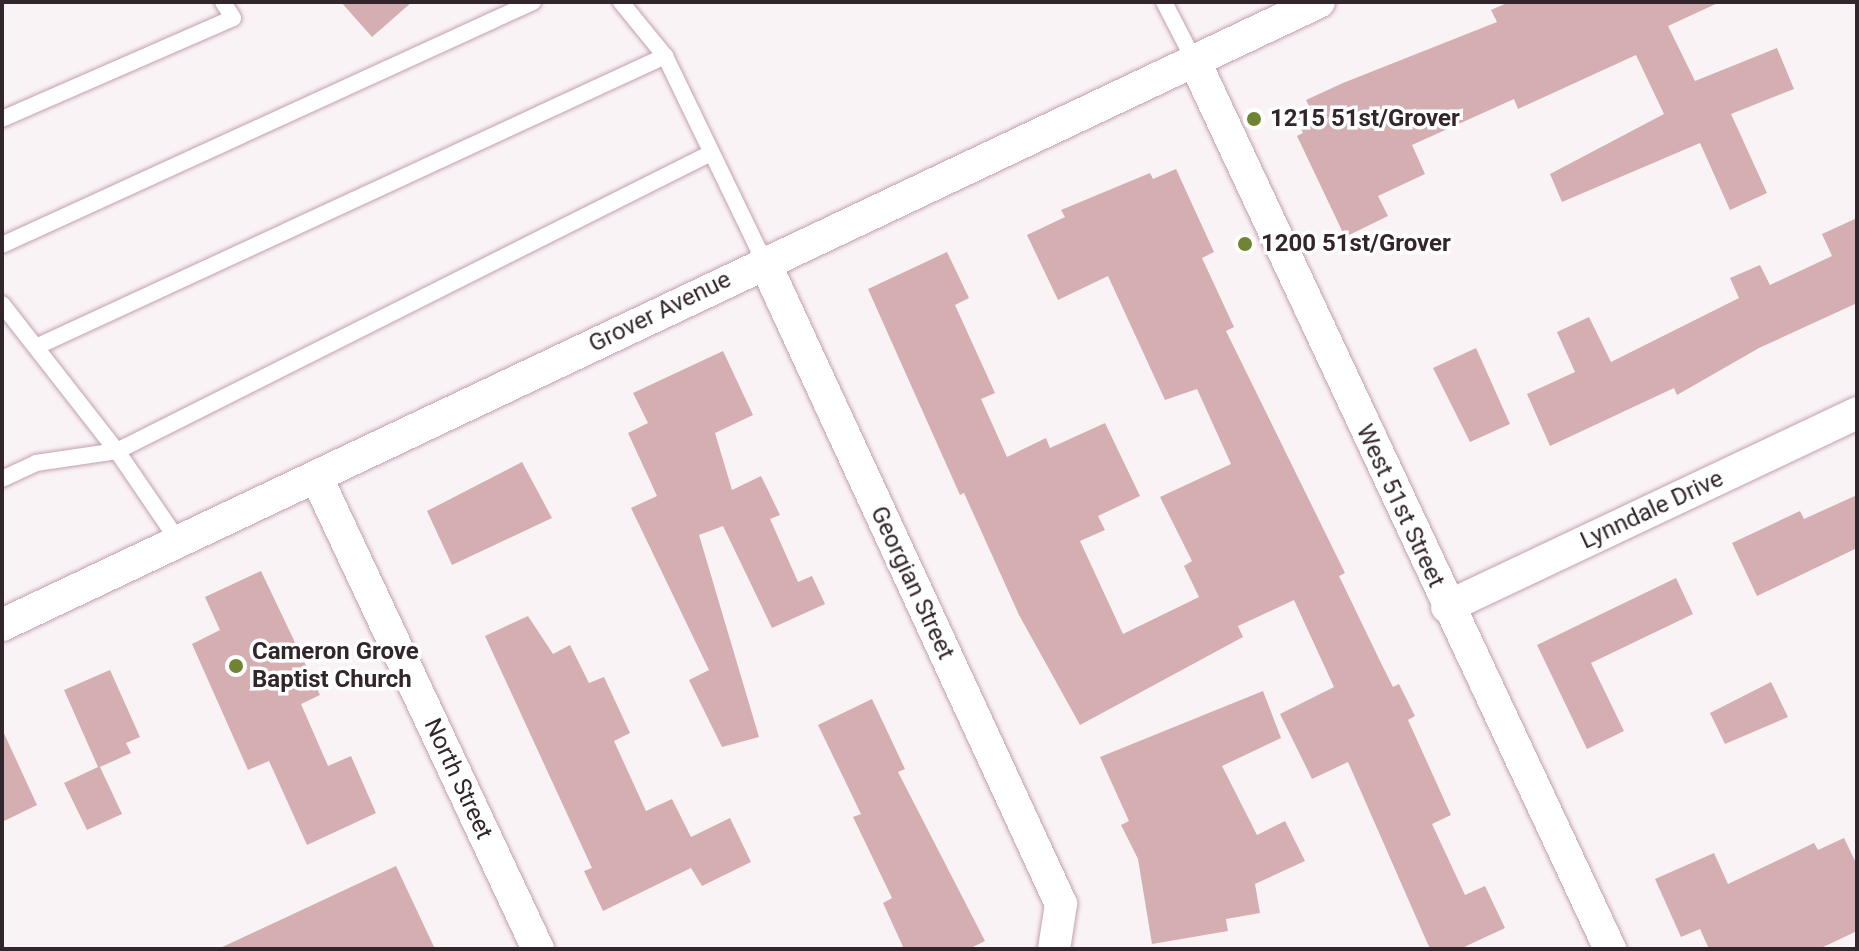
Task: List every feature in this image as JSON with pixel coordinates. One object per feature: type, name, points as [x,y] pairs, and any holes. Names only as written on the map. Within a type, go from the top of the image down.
[{"type":"street","name":"Grover Avenue","points":[[2,625],[317,478],[764,261],[1319,2]]},
{"type":"street","name":"West 51st Street","points":[[1194,60],[1447,607],[1610,949]]},
{"type":"street","name":"Georgian Street","points":[[764,261],[1061,904],[1054,949]]},
{"type":"street","name":"Lynndale Drive","points":[[1447,607],[1857,413]]},
{"type":"street","name":"North Street","points":[[317,478],[538,949]]},
{"type":"lane","points":[[2,119],[233,18],[223,2]]},
{"type":"lane","points":[[2,245],[533,2]]},
{"type":"lane","points":[[621,2],[665,56],[764,261]]},
{"type":"lane","points":[[1164,2],[1194,60]]},
{"type":"lane","points":[[38,346],[665,56]]},
{"type":"lane","points":[[2,479],[36,463],[117,451],[711,153]]},
{"type":"lane","points":[[2,304],[38,346],[117,451],[179,542]]},
{"type":"building","points":[[341,2],[412,2],[372,37]]},
{"type":"building","points":[[1509,2],[1720,2],[1668,26],[1695,81],[1777,48],[1794,89],[1731,114],[1767,193],[1730,210],[1700,143],[1562,202],[1550,174],[1664,114],[1636,55],[1518,109],[1514,99],[1412,145],[1425,174],[1378,196],[1388,216],[1345,237],[1297,136],[1303,133],[1294,113],[1309,106],[1306,100],[1343,83],[1497,22],[1491,10]]},
{"type":"building","points":[[1176,169],[1214,252],[1202,258],[1234,327],[1226,331],[1345,573],[1339,576],[1381,663],[1393,687],[1399,684],[1415,716],[1408,720],[1451,815],[1432,824],[1465,895],[1485,886],[1505,928],[1460,949],[1430,949],[1348,762],[1312,779],[1280,714],[1334,687],[1294,600],[1238,626],[1243,637],[1080,725],[1019,615],[964,493],[960,495],[868,289],[947,252],[969,298],[955,305],[995,393],[981,399],[1007,457],[1046,438],[1050,448],[1105,423],[1140,496],[1098,516],[1105,530],[1080,541],[1123,634],[1199,597],[1184,566],[1192,561],[1160,497],[1231,464],[1197,389],[1165,400],[1108,276],[1058,300],[1027,235],[1065,217],[1061,210],[1150,173],[1153,179]]},
{"type":"building","points":[[1857,218],[1857,309],[1855,304],[1759,348],[1677,395],[1674,388],[1550,446],[1527,394],[1575,372],[1557,332],[1589,317],[1611,362],[1739,298],[1730,278],[1760,265],[1770,285],[1832,256],[1822,234]]},
{"type":"building","points":[[1476,348],[1510,424],[1470,442],[1433,368]]},
{"type":"building","points":[[723,351],[753,415],[715,433],[732,490],[761,476],[780,515],[770,519],[798,582],[812,576],[825,604],[772,628],[723,526],[699,535],[759,737],[722,747],[689,680],[709,670],[631,508],[657,496],[628,433],[648,423],[633,393]]},
{"type":"building","points":[[522,462],[552,518],[452,565],[427,511]]},
{"type":"building","points":[[1857,495],[1857,548],[1757,596],[1732,543],[1800,511],[1804,519]]},
{"type":"building","points":[[261,571],[320,695],[301,704],[328,766],[351,756],[376,813],[307,845],[269,761],[248,770],[192,644],[220,630],[205,597]]},
{"type":"building","points":[[1676,578],[1693,614],[1591,663],[1624,731],[1587,749],[1537,645]]},
{"type":"building","points":[[528,616],[553,654],[570,645],[589,683],[604,677],[630,733],[614,741],[646,811],[672,799],[691,837],[730,818],[751,862],[702,886],[691,868],[603,911],[584,871],[592,868],[485,636]]},
{"type":"building","points":[[110,670],[140,737],[126,743],[131,753],[100,767],[122,814],[87,830],[64,783],[98,767],[64,690]]},
{"type":"building","points":[[1771,682],[1788,717],[1725,744],[1710,713]]},
{"type":"building","points":[[1263,691],[1281,738],[1222,766],[1257,835],[1285,821],[1305,861],[1255,884],[1260,913],[1226,919],[1228,931],[1152,944],[1138,859],[1121,825],[1129,821],[1100,757]]},
{"type":"building","points":[[872,699],[905,769],[898,772],[985,941],[969,949],[904,949],[883,903],[892,898],[853,817],[861,814],[818,725]]},
{"type":"building","points":[[2,729],[37,805],[2,822]]},
{"type":"building","points":[[1844,838],[1857,865],[1857,931],[1819,949],[1709,949],[1700,929],[1681,937],[1655,879],[1714,853],[1728,884],[1814,843],[1818,850]]},
{"type":"building","points":[[396,866],[435,949],[218,949]]},
{"type":"place","name":"1215 51st/Grover","points":[[1254,119]]},
{"type":"place","name":"1200 51st/Grover","points":[[1245,244]]},
{"type":"place","name":"Cameron Grove Baptist Church","points":[[236,666]]}]
